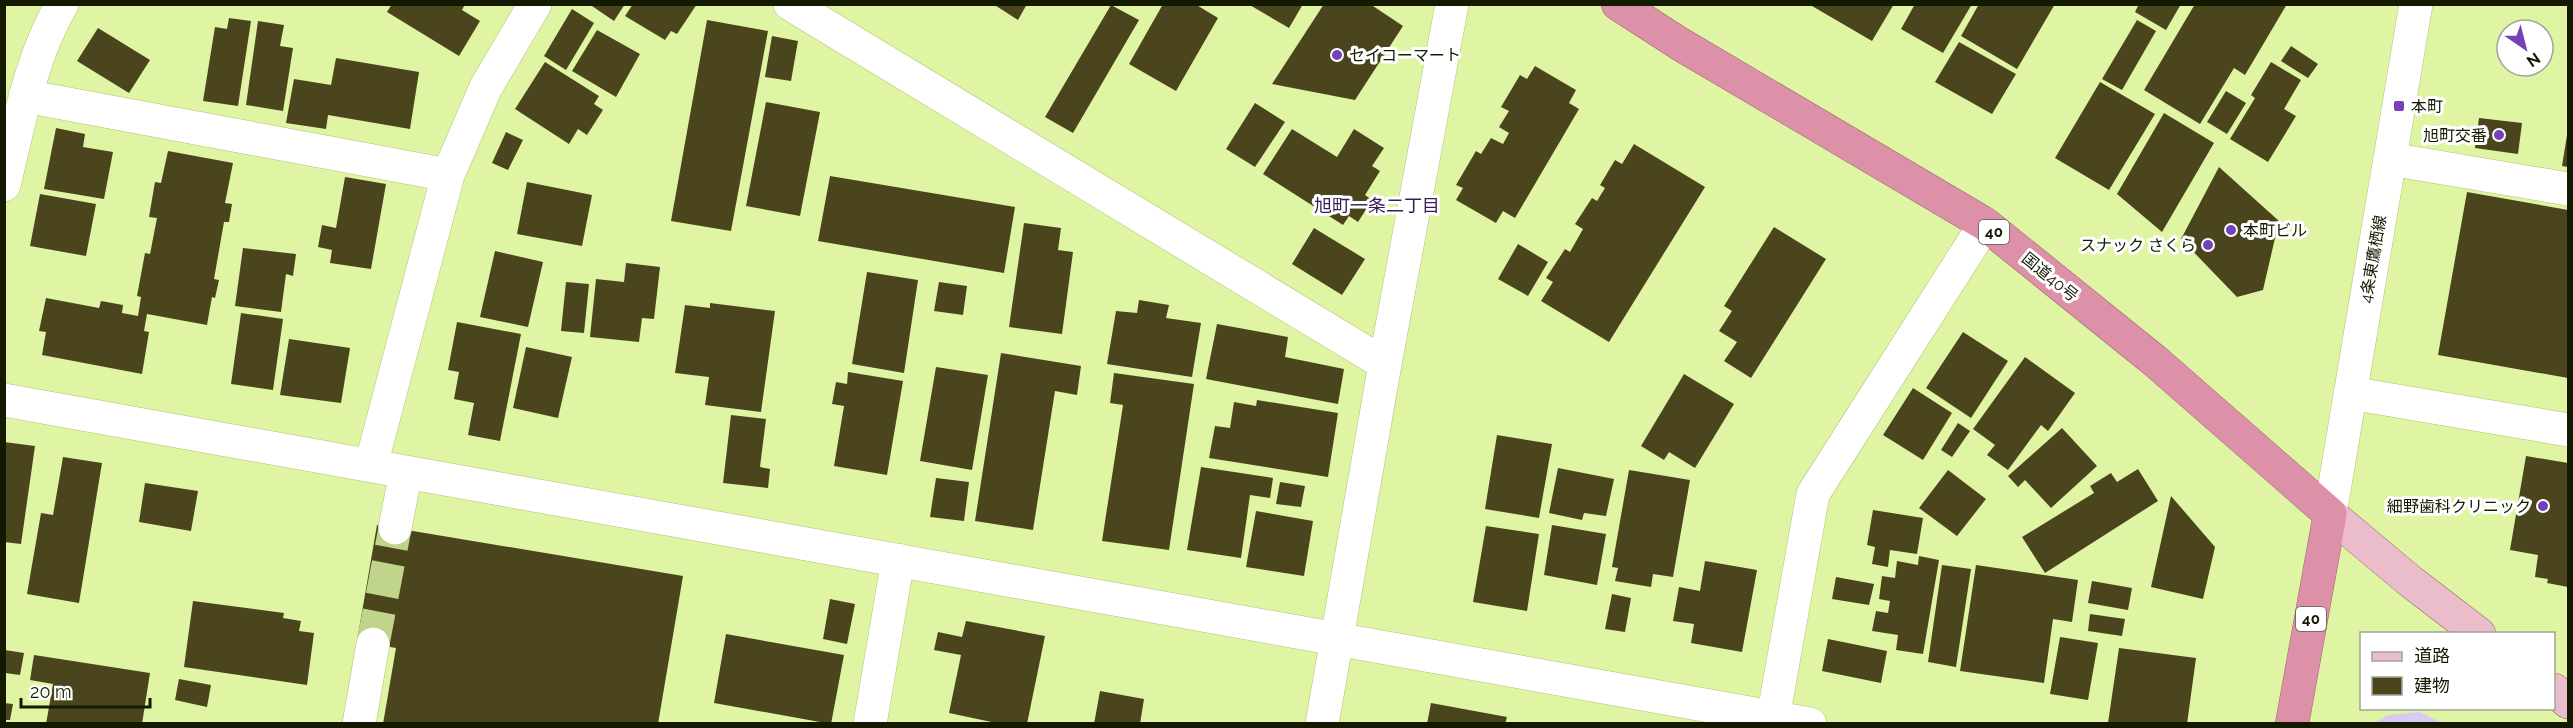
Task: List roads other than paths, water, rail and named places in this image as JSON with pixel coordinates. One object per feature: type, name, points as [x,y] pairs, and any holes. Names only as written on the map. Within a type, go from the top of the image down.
[{"type":"highway","name":"国道40号","points":[[1618,4],[1680,44],[1985,224],[2154,361],[2330,514]]},
{"type":"highway","name":"40","points":[[2292,723],[2330,514]]},
{"type":"main road","points":[[2330,514],[2410,581],[2478,632]]},
{"type":"main road","points":[[2555,692],[2568,702]]},
{"type":"street","points":[[4,185],[25,96],[52,21],[62,4]]},
{"type":"street","points":[[371,465],[448,175],[486,87],[536,4]]},
{"type":"street","points":[[790,4],[1385,364]]},
{"type":"street","points":[[1322,723],[1385,364],[1452,4]]},
{"type":"street","name":"4条東鷹栖線","points":[[2330,514],[2415,5]]},
{"type":"street","points":[[25,96],[448,175]]},
{"type":"street","points":[[2390,159],[2568,189]]},
{"type":"street","points":[[1773,720],[1813,494],[1985,224]]},
{"type":"street","points":[[2350,393],[2568,430]]},
{"type":"street","points":[[4,400],[1337,638],[1773,720],[1810,723]]},
{"type":"street","points":[[395,528],[406,472]]},
{"type":"street","points":[[870,723],[898,560]]},
{"type":"street","points":[[359,723],[373,644]]},
{"type":"tunnel","points":[[373,644],[395,528]]},
{"type":"place","name":"セイコーマート","points":[[1337,55]]},
{"type":"place","name":"本町","points":[[2399,106]]},
{"type":"place","name":"旭町交番","points":[[2499,135]]},
{"type":"place","name":"本町ビル","points":[[2231,230]]},
{"type":"place","name":"スナック さくら","points":[[2208,245]]},
{"type":"place","name":"細野歯科クリニック","points":[[2543,506]]},
{"type":"district","name":"旭町一条二丁目","points":[[1377,205]]}]
